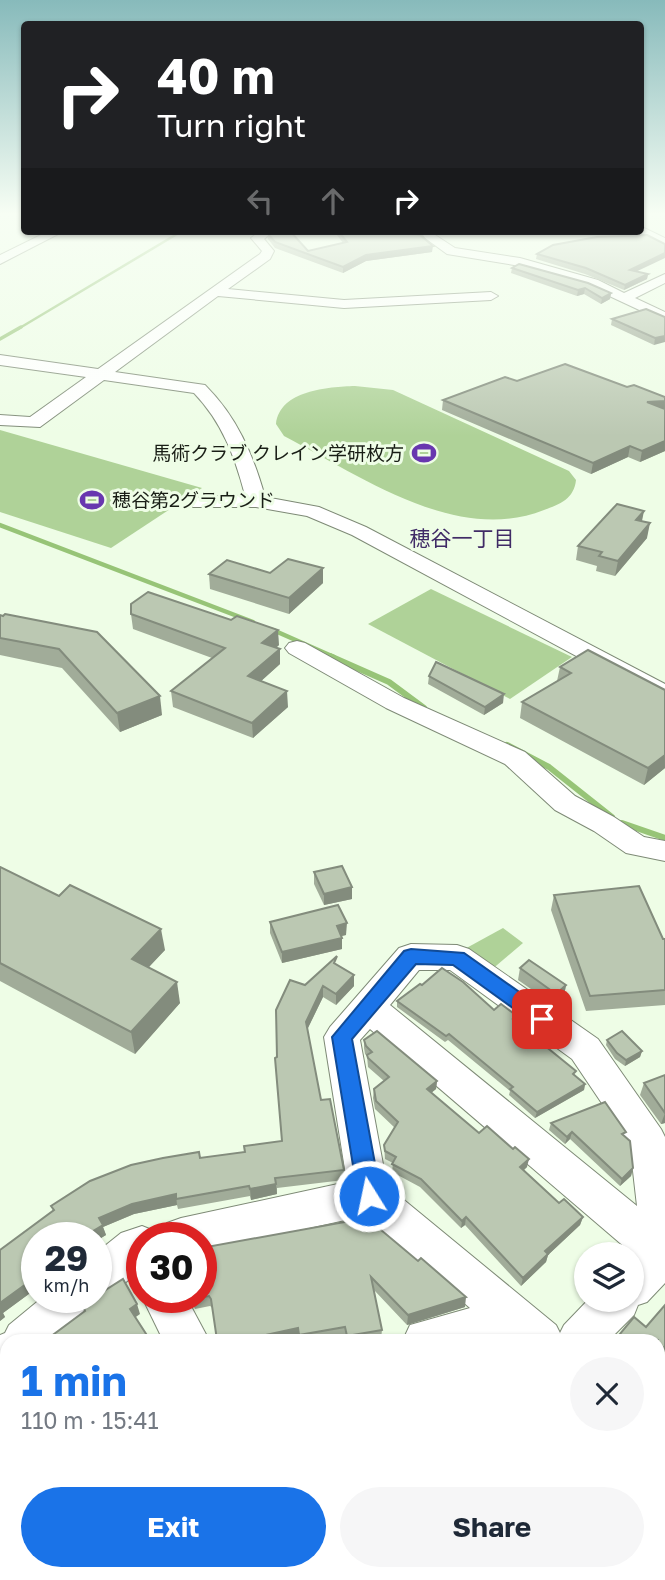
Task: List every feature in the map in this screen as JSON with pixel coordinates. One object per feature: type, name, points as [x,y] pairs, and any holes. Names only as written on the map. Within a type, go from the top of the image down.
[{"type":"street","points":[[0,420],[34,423],[220,289]]},
{"type":"street","points":[[602,289],[665,318]]},
{"type":"street","points":[[626,298],[644,289]]},
{"type":"street","points":[[216,292],[344,304],[491,296]]},
{"type":"street","points":[[0,360],[199,389],[212,400],[234,433],[256,501]]},
{"type":"street","points":[[200,503],[256,501],[313,511],[359,531],[665,694]]},
{"type":"street","points":[[297,648],[396,703],[473,741],[515,758],[565,803],[604,824],[636,846],[665,851]]},
{"type":"street","points":[[529,1330],[369,1196],[342,1037],[411,957],[457,958],[585,1049],[648,1141],[664,1254]]},
{"type":"street","points":[[368,1007],[664,1254]]},
{"type":"street","points":[[217,1229],[369,1196]]},
{"type":"street","points":[[644,1275],[664,1254]]},
{"type":"street","points":[[585,1334],[606,1312]]},
{"type":"street","points":[[30,1334],[56,1313]]},
{"type":"street","points":[[172,1313],[184,1334]]},
{"type":"street","points":[[487,1334],[529,1330]]},
{"type":"green space","name":"馬術クラブ クレイン学研枚方","points":[[355,386],[393,390],[569,471],[576,480],[575,486],[565,500],[555,505],[511,518],[477,519],[443,512],[376,486],[284,436],[276,424],[279,413],[296,397],[319,389]]},
{"type":"green space","name":"穂谷第2グラウンド","points":[[0,430],[202,488],[111,548],[0,512]]},
{"type":"green space","points":[[431,589],[572,657],[510,699],[368,624]]},
{"type":"green space","points":[[503,928],[523,943],[490,971],[461,951]]},
{"type":"building","points":[[586,289],[601,289],[611,293],[602,298]]},
{"type":"building","points":[[646,309],[665,317],[665,336],[655,338],[612,319]]},
{"type":"building","points":[[565,364],[627,387],[634,385],[665,397],[665,401],[647,402],[665,409],[665,441],[642,451],[630,446],[593,463],[443,400],[505,377],[517,381]]},
{"type":"building","points":[[617,504],[644,511],[636,520],[650,523],[618,561],[599,556],[602,552],[578,546]]},
{"type":"building","points":[[288,559],[323,568],[289,598],[209,574],[227,560],[270,573]]},
{"type":"building","points":[[148,592],[231,620],[237,616],[278,630],[262,643],[280,649],[248,676],[287,691],[252,723],[171,691],[225,648],[131,614],[131,604]]},
{"type":"building","points":[[0,615],[97,632],[160,696],[117,713],[59,649],[0,638]]},
{"type":"building","points":[[588,650],[665,690],[665,755],[648,768],[522,702],[571,673],[560,667]]},
{"type":"building","points":[[436,662],[504,694],[485,707],[429,676]]},
{"type":"building","points":[[342,866],[352,887],[324,894],[314,872]]},
{"type":"building","points":[[0,867],[59,896],[70,885],[161,929],[132,959],[177,982],[131,1032],[0,963]]},
{"type":"building","points":[[639,886],[665,939],[665,990],[590,996],[554,895]]},
{"type":"building","points":[[338,905],[347,923],[337,926],[342,938],[282,952],[270,922]]},
{"type":"building","points":[[337,956],[334,963],[354,975],[336,994],[323,986],[306,1022],[321,1100],[330,1099],[344,1170],[275,1178],[276,1184],[250,1189],[249,1186],[176,1199],[176,1194],[132,1204],[99,1218],[101,1222],[38,1222],[54,1210],[51,1206],[90,1181],[131,1165],[199,1152],[200,1158],[245,1152],[244,1146],[282,1141],[275,1058],[276,1010],[290,980],[305,985]]},
{"type":"building","points":[[529,960],[566,985],[556,994],[520,968]]},
{"type":"building","points":[[442,968],[463,982],[494,1010],[501,1004],[517,1016],[513,1019],[547,1043],[544,1045],[576,1071],[573,1074],[585,1084],[537,1112],[510,1089],[513,1087],[449,1034],[446,1036],[397,1001]]},
{"type":"building","points":[[377,1031],[437,1081],[427,1089],[479,1133],[487,1126],[513,1149],[515,1147],[529,1159],[520,1167],[559,1203],[564,1199],[583,1217],[545,1251],[548,1254],[523,1278],[466,1217],[462,1221],[421,1179],[392,1164],[396,1157],[385,1151],[384,1145],[398,1122],[376,1101],[374,1089],[389,1077],[368,1058],[367,1055],[372,1052],[364,1040]]},
{"type":"building","points":[[622,1031],[642,1051],[626,1060],[607,1040]]},
{"type":"building","points":[[665,1075],[665,1113],[644,1083]]},
{"type":"building","points":[[605,1102],[626,1132],[622,1134],[630,1141],[633,1168],[622,1179],[572,1132],[567,1137],[551,1123]]},
{"type":"building","points":[[372,1217],[379,1223],[381,1230],[418,1261],[421,1258],[466,1297],[408,1315],[371,1277],[382,1330],[347,1334],[345,1327],[299,1334],[298,1328],[270,1334],[216,1334],[213,1313],[217,1313],[217,1245]]},
{"type":"building","points":[[21,1234],[21,1288],[0,1303],[0,1250]]},
{"type":"building","points":[[123,1279],[126,1284],[126,1313],[133,1313],[146,1334],[54,1334],[82,1313],[112,1313],[112,1286]]},
{"type":"building","points":[[665,1305],[665,1334],[620,1334],[634,1317],[646,1327]]},
{"type":"waterway","points":[[18,329],[85,289]]},
{"type":"waterway","points":[[0,339],[21,327]]},
{"type":"waterway","points":[[0,525],[253,622]]},
{"type":"waterway","points":[[273,630],[334,657]]},
{"type":"waterway","points":[[330,656],[389,682],[424,708]]},
{"type":"waterway","points":[[507,745],[549,767],[612,817]]},
{"type":"waterway","points":[[622,823],[665,838]]},
{"type":"place","name":"馬術クラブ クレイン学研枚方","points":[[424,453]]},
{"type":"place","name":"穂谷第2グラウンド","points":[[92,500]]},
{"type":"district","name":"穂谷一丁目","points":[[462,539]]},
{"type":"route","points":[[369,1196],[342,1037],[411,957],[457,958],[542,1019]]}]
